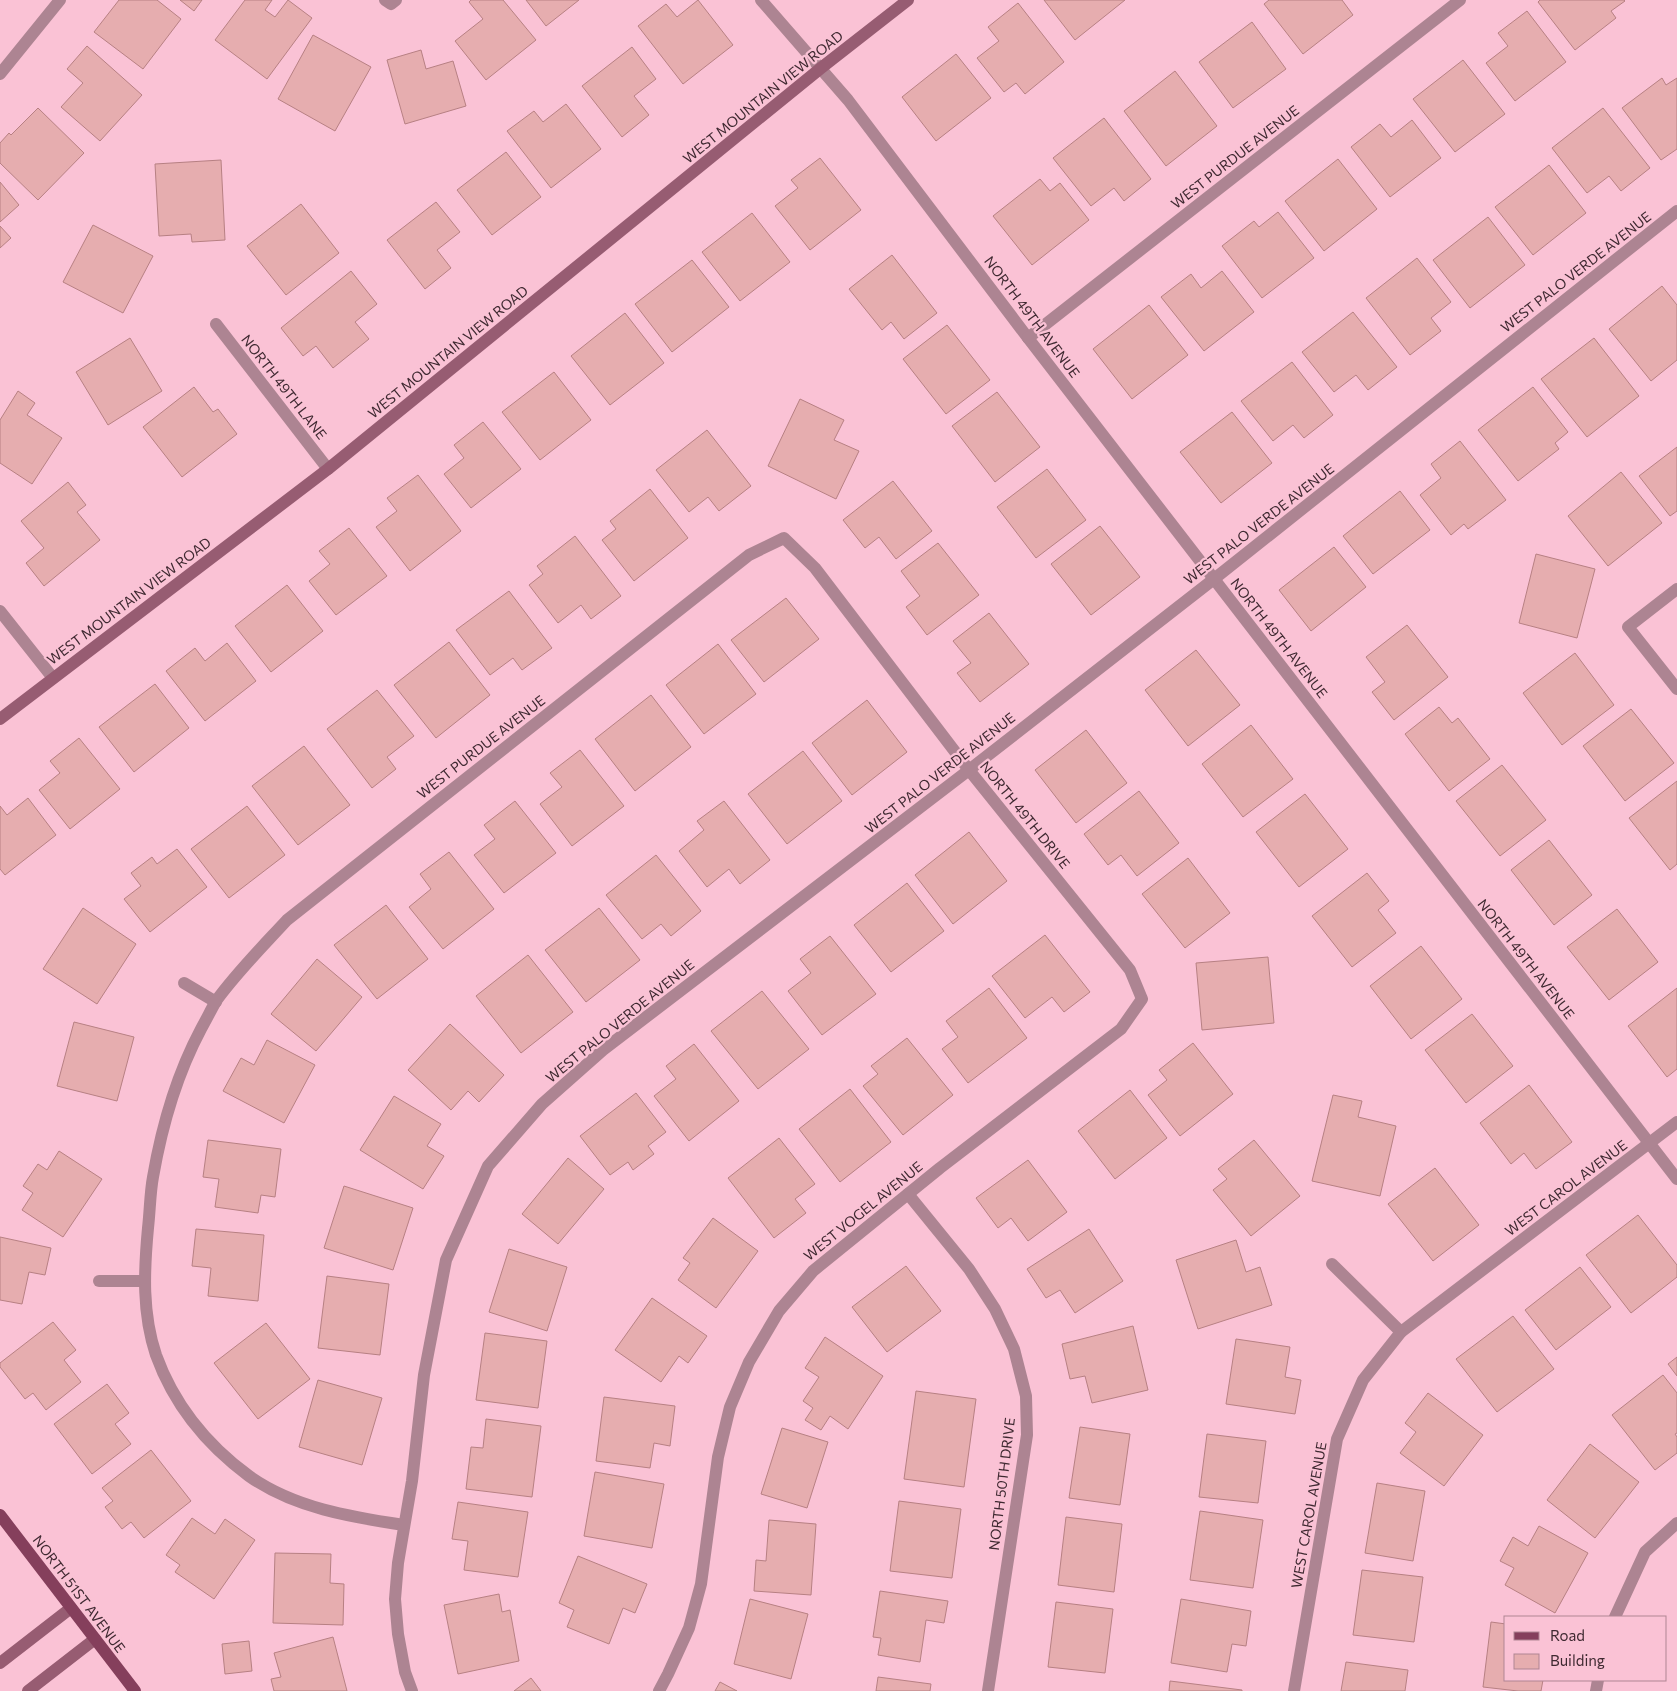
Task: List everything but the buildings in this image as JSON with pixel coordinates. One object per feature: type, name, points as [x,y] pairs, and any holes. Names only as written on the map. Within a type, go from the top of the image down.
[{"type":"main road","name":"NORTH 51ST AVENUE","points":[[0,1515],[135,1691]]},
{"type":"street","points":[[0,74],[60,0]]},
{"type":"street","name":"NORTH 49TH AVENUE","points":[[761,0],[848,100],[1028,338],[1677,1180]]},
{"type":"street","name":"WEST MOUNTAIN VIEW ROAD","points":[[0,719],[328,468],[821,68],[908,0]]},
{"type":"street","name":"WEST PURDUE AVENUE","points":[[1028,338],[1460,0]]},
{"type":"street","name":"WEST PALO VERDE AVENUE","points":[[404,1525],[412,1480],[424,1375],[446,1260],[488,1166],[542,1104],[604,1050],[1214,579],[1677,211]]},
{"type":"street","name":"NORTH 49TH LANE","points":[[216,324],[328,468]]},
{"type":"street","name":"WEST PURDUE AVENUE","points":[[144,1281],[153,1177],[169,1102],[190,1050],[216,1002],[248,961],[287,920],[308,903],[749,555],[784,538]]},
{"type":"street","name":"NORTH 49TH DRIVE","points":[[784,538],[814,568],[969,770],[1130,970],[1142,998]]},
{"type":"street","points":[[1677,589],[1628,627],[1677,689]]},
{"type":"street","points":[[0,611],[53,678]]},
{"type":"street","points":[[184,983],[216,1002]]},
{"type":"street","name":"WEST VOGEL AVENUE","points":[[659,1691],[689,1628],[698,1593],[718,1457],[730,1407],[750,1362],[779,1311],[813,1271],[908,1194],[1121,1029],[1142,998]]},
{"type":"street","name":"WEST CAROL AVENUE","points":[[1294,1691],[1337,1439],[1364,1380],[1401,1332],[1677,1122]]},
{"type":"street","name":"NORTH 50TH DRIVE","points":[[908,1194],[969,1269],[995,1309],[1014,1349],[1026,1396],[1026,1435],[988,1691]]},
{"type":"street","points":[[1332,1264],[1401,1332]]},
{"type":"street","points":[[99,1281],[144,1281],[147,1315],[156,1354],[170,1388],[190,1421],[214,1447],[250,1477],[304,1504],[333,1512],[404,1525],[395,1599],[398,1634],[405,1672],[412,1691]]},
{"type":"street","points":[[1615,1616],[1645,1552],[1677,1522]]},
{"type":"street","points":[[0,1663],[71,1608]]},
{"type":"street","points":[[28,1691],[95,1639]]}]
